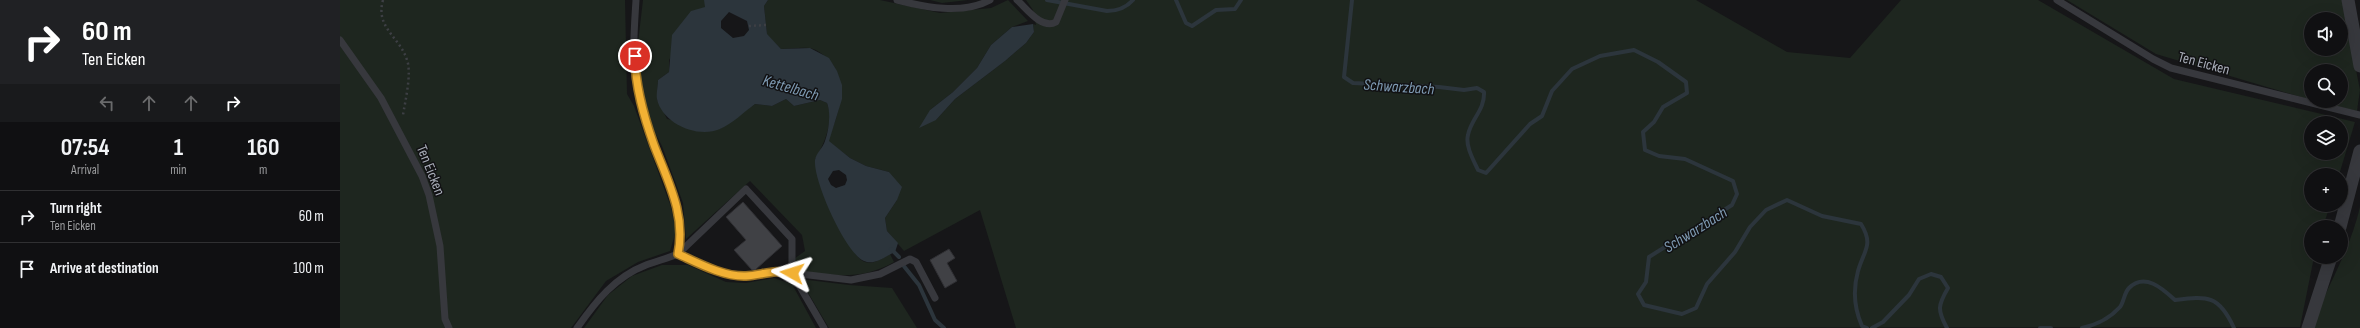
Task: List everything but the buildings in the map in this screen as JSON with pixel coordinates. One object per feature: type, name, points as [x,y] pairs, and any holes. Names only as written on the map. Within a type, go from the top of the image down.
[{"type":"street","points":[[2348,0],[2360,66]]},
{"type":"street","points":[[2342,220],[2360,151]]},
{"type":"street","points":[[2308,328],[2329,264]]},
{"type":"lane","points":[[636,0],[635,68],[639,96],[654,144],[678,208],[681,226],[678,254]]},
{"type":"lane","points":[[897,0],[918,5],[955,8],[970,6],[990,0]]},
{"type":"lane","points":[[1017,0],[1045,24],[1051,25],[1056,22],[1065,0]]},
{"type":"lane","name":"Ten Eicken","points":[[2057,0],[2153,59],[2171,68],[2360,115]]},
{"type":"lane","name":"Ten Eicken","points":[[340,40],[381,98],[400,132],[429,195],[440,246],[443,272],[444,305],[449,328]]},
{"type":"lane","points":[[577,328],[598,299],[616,282],[637,269],[678,254],[746,188],[792,239],[792,273],[824,328]]},
{"type":"lane","points":[[678,254],[728,274],[746,276],[772,271],[851,280],[880,274],[910,259],[916,262],[935,298]]},
{"type":"path","points":[[383,0],[382,19],[408,61],[407,90],[400,132]]},
{"type":"path","points":[[749,26],[766,26]]},
{"type":"shaded area","points":[[340,0],[625,0],[627,94],[634,106],[671,207],[676,231],[670,251],[638,262],[606,281],[571,328],[340,328]]},
{"type":"shaded area","points":[[643,0],[705,0],[705,7],[669,60],[669,72],[658,80],[657,99],[667,119],[720,129],[755,104],[772,106],[786,99],[794,106],[820,100],[827,103],[829,110],[829,124],[825,139],[815,159],[836,216],[850,246],[858,257],[865,262],[872,263],[890,254],[894,262],[870,272],[858,274],[835,275],[797,271],[794,259],[805,251],[802,235],[750,181],[686,239],[683,203],[662,146],[654,131],[635,68]]},
{"type":"shaded area","points":[[768,0],[880,0],[940,13],[991,8],[1008,0],[1028,21],[1012,27],[991,45],[977,68],[953,92],[930,110],[936,120],[955,99],[1026,43],[1034,32],[1033,24],[1036,25],[1033,10],[1026,0],[1696,0],[1787,52],[1850,58],[1901,0],[2038,0],[2174,79],[2330,116],[2304,116],[2304,160],[2344,160],[2341,168],[2304,168],[2304,212],[2328,212],[2325,220],[2304,220],[2304,264],[2313,264],[2300,327],[1016,328],[980,210],[904,251],[887,231],[885,218],[897,200],[889,172],[866,166],[850,158],[828,141],[838,112],[841,94],[838,75],[833,65],[816,50],[809,48],[781,49],[767,35],[764,6]]},
{"type":"shaded area","points":[[930,0],[968,0],[942,3]]},
{"type":"shaded area","points":[[2067,0],[2342,0],[2344,12],[2304,12],[2304,56],[2348,56],[2348,30],[2360,90],[2357,111],[2344,108],[2348,108],[2348,64],[2304,64],[2304,98],[2156,54]]},
{"type":"shaded area","points":[[2348,120],[2355,122],[2348,145]]},
{"type":"shaded area","points":[[2360,207],[2360,328],[2310,328],[2339,264],[2348,264],[2348,243],[2356,223]]},
{"type":"shaded area","points":[[662,265],[688,265],[726,282],[746,283],[774,278],[792,284],[816,328],[584,328],[608,295],[632,276]]},
{"type":"shaded area","points":[[800,279],[849,285],[892,288],[917,328],[829,328]]},
{"type":"water","points":[[704,0],[768,0],[764,6],[767,34],[781,49],[810,48],[829,58],[837,71],[842,85],[842,99],[829,141],[850,158],[866,166],[889,172],[902,187],[897,200],[885,218],[887,231],[898,243],[895,252],[876,261],[864,261],[857,256],[848,245],[832,216],[819,184],[815,160],[824,144],[828,132],[829,117],[827,103],[820,100],[794,106],[786,99],[772,106],[755,104],[729,124],[711,132],[701,132],[682,127],[673,122],[660,108],[657,99],[658,80],[669,72],[672,35],[691,11],[705,7]],"holes":[[[729,12],[747,21],[749,30],[744,36],[733,38],[721,28],[721,21]],[[839,170],[846,175],[847,180],[845,185],[836,188],[831,185],[828,179],[833,171]]]},
{"type":"water","points":[[1033,24],[1034,32],[1026,43],[955,99],[936,120],[919,128],[930,110],[953,92],[977,68],[991,45],[1012,27]]},
{"type":"waterway","name":"Schwarzbach","points":[[1047,0],[1107,11],[1121,8],[1133,0]]},
{"type":"waterway","name":"Schwarzbach","points":[[1176,0],[1186,23],[1192,26],[1216,10],[1235,9],[1241,0]]},
{"type":"waterway","name":"Schwarzbach","points":[[1352,0],[1344,77],[1353,83],[1439,87],[1464,90],[1477,88],[1484,92],[1482,104],[1472,124],[1467,139],[1470,153],[1478,170],[1486,173],[1530,124],[1542,116],[1552,91],[1572,69],[1600,56],[1634,50],[1658,62],[1686,82],[1687,93],[1663,107],[1654,122],[1643,132],[1645,150],[1659,156],[1685,159],[1733,181],[1737,194],[1732,205],[1649,257],[1646,282],[1638,294],[1644,305],[1682,314],[1696,308],[1707,284],[1735,252],[1750,227],[1766,210],[1787,200],[1822,216],[1861,224],[1867,237],[1867,248],[1856,278],[1855,298],[1859,319],[1862,326],[1867,328]]},
{"type":"waterway","name":"Kettelbach","points":[[891,249],[899,257]]},
{"type":"waterway","name":"Kettelbach","points":[[903,265],[919,285],[935,320],[944,328]]},
{"type":"waterway","name":"Schwarzbach","points":[[1872,328],[1883,322],[1909,295],[1919,279],[1931,274],[1941,277],[1948,288],[1942,299],[1940,308],[1940,312],[1947,328]]},
{"type":"waterway","name":"Schwarzbach","points":[[2082,328],[2098,323],[2107,318],[2120,307],[2129,288],[2135,283],[2141,282],[2154,284],[2175,300],[2196,298],[2211,300],[2223,309],[2234,328]]},
{"type":"waterway","name":"Schwarzbach","points":[[2040,328],[2051,328]]},
{"type":"route","points":[[635,56],[639,96],[654,144],[673,191],[678,208],[681,226],[681,240],[678,254],[728,274],[746,276],[772,271],[792,273]]}]
